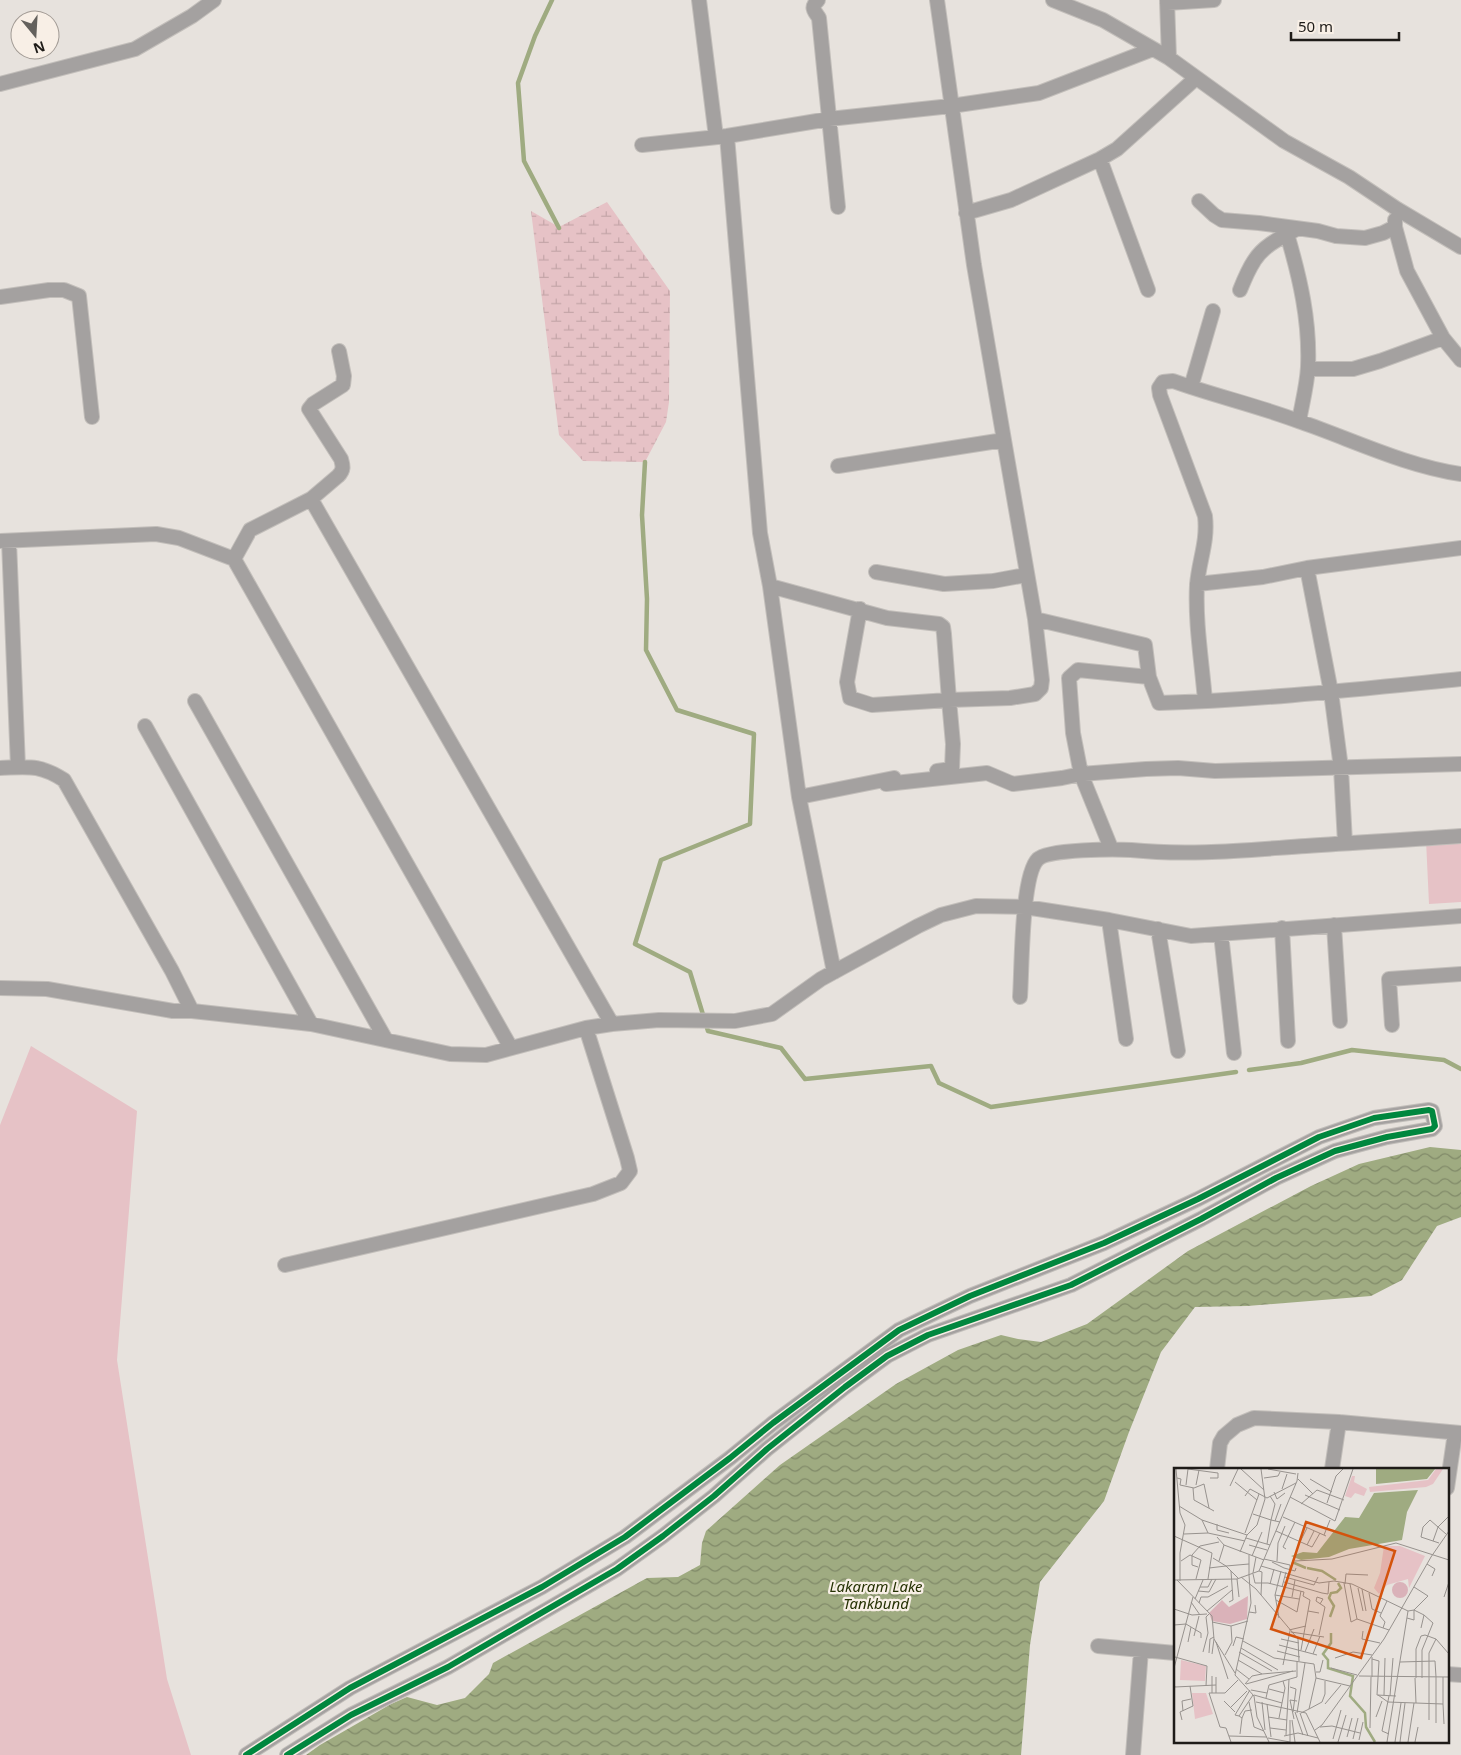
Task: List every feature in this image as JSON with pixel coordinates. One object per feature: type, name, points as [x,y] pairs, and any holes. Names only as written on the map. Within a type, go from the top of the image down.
[{"type":"street","points":[[0,84],[135,49],[192,16],[214,0]]},
{"type":"street","points":[[699,0],[721,136],[760,533],[770,586],[799,798],[834,972]]},
{"type":"street","points":[[818,0],[813,4],[813,7],[819,18],[838,206]]},
{"type":"street","points":[[860,609],[847,682],[850,698],[872,705],[1010,698],[1036,694],[1041,688],[1042,680],[1035,619],[1026,575],[966,213],[937,0]]},
{"type":"street","points":[[1053,0],[1103,20],[1169,58],[1284,141],[1349,177],[1397,209],[1461,247]]},
{"type":"street","points":[[1169,58],[1167,1],[1214,0]]},
{"type":"street","points":[[642,145],[1039,93],[1153,49]]},
{"type":"street","points":[[966,213],[1011,200],[1100,159],[1117,149],[1196,78]]},
{"type":"street","points":[[1100,159],[1148,290]]},
{"type":"street","points":[[1199,201],[1222,220],[1292,231],[1318,231],[1336,236],[1365,238],[1383,233],[1395,227]]},
{"type":"street","points":[[1397,209],[1395,227],[1407,271],[1443,338],[1461,360]]},
{"type":"street","points":[[1240,290],[1258,255],[1266,247],[1292,231]]},
{"type":"street","points":[[1292,231],[1306,313],[1308,369],[1299,421]]},
{"type":"street","points":[[0,297],[49,290],[64,290],[79,296],[92,417]]},
{"type":"street","points":[[1191,387],[1214,311]]},
{"type":"street","points":[[1308,369],[1353,369],[1443,338]]},
{"type":"street","points":[[234,558],[250,530],[311,499],[342,472],[341,459],[309,409],[313,404],[343,385],[344,376],[340,351]]},
{"type":"street","points":[[1205,701],[1198,623],[1197,584],[1207,532],[1205,516],[1159,391],[1161,385],[1167,381],[1191,387],[1299,421],[1439,471],[1461,474]]},
{"type":"street","points":[[838,466],[1004,440]]},
{"type":"street","points":[[311,499],[612,1024]]},
{"type":"street","points":[[18,767],[4,541],[156,534],[179,538],[234,558],[511,1048]]},
{"type":"street","points":[[1197,584],[1263,577],[1307,568],[1461,548]]},
{"type":"street","points":[[1307,568],[1331,692],[1341,768],[1345,843]]},
{"type":"street","points":[[876,572],[944,584],[993,581],[1026,575]]},
{"type":"street","points":[[770,586],[860,609],[887,618],[919,623],[932,622],[943,628],[953,744],[952,769],[869,782],[799,798]]},
{"type":"street","points":[[1035,619],[1145,645],[1149,677],[1159,703],[1331,692],[1461,679]]},
{"type":"street","points":[[1110,848],[1081,774],[1073,733],[1069,678],[1078,670],[1149,677]]},
{"type":"street","points":[[195,701],[386,1040]]},
{"type":"street","points":[[145,726],[311,1024]]},
{"type":"street","points":[[886,784],[987,773],[1013,784],[1081,774],[1146,769],[1178,768],[1215,771],[1461,764]]},
{"type":"street","points":[[0,768],[36,766],[51,771],[64,780],[172,970],[192,1011]]},
{"type":"street","points":[[1020,997],[1029,878],[1038,859],[1048,854],[1110,848],[1165,854],[1208,853],[1461,836]]},
{"type":"street","points":[[0,988],[47,988],[173,1011],[192,1011],[311,1024],[450,1054],[486,1055],[586,1028],[612,1024],[659,1020],[735,1021],[772,1014],[834,972],[941,915],[976,906],[1026,907],[1109,920],[1191,936],[1461,916]]},
{"type":"street","points":[[1109,920],[1126,1039]]},
{"type":"street","points":[[1334,925],[1340,1021]]},
{"type":"street","points":[[1282,928],[1288,1041]]},
{"type":"street","points":[[1158,929],[1178,1051]]},
{"type":"street","points":[[1221,934],[1234,1053]]},
{"type":"street","points":[[1392,1025],[1389,979],[1461,974]]},
{"type":"street","points":[[286,1265],[593,1194],[621,1183],[630,1171],[586,1028]]},
{"type":"street","points":[[246,1755],[350,1688],[542,1587],[625,1537],[781,1417],[899,1330],[970,1296],[1104,1243],[1198,1199],[1319,1137],[1374,1118],[1432,1111],[1435,1126],[1432,1129],[1387,1137],[1335,1151],[1276,1178],[1071,1285],[928,1336],[887,1356],[767,1449],[707,1502],[617,1568],[448,1667],[351,1714],[287,1755]]},
{"type":"street","points":[[1217,1468],[1220,1443],[1224,1436],[1237,1425],[1254,1418],[1339,1422],[1458,1433],[1448,1483]]},
{"type":"street","points":[[1332,1468],[1339,1422]]},
{"type":"street","points":[[1098,1646],[1174,1654]]},
{"type":"street","points":[[1133,1755],[1142,1650]]},
{"type":"street","points":[[1448,1674],[1461,1675]]},
{"type":"green space","points":[[607,202],[670,291],[669,402],[666,422],[645,462],[583,461],[559,435],[531,211],[559,227]]},
{"type":"green space","points":[[1461,839],[1461,902],[1429,904],[1426,840]]},
{"type":"green space","points":[[31,1046],[137,1111],[117,1360],[167,1679],[191,1755],[0,1755],[0,1125]]},
{"type":"water","name":"Lakaram Lake Tankbund","points":[[1430,1147],[1461,1150],[1461,1217],[1437,1226],[1402,1280],[1371,1296],[1247,1306],[1195,1307],[1161,1352],[1104,1501],[1040,1582],[1030,1645],[1021,1755],[306,1755],[391,1704],[407,1697],[437,1705],[465,1698],[489,1674],[493,1663],[647,1578],[678,1577],[700,1565],[702,1543],[706,1531],[780,1465],[896,1384],[958,1350],[1001,1335],[1041,1342],[1087,1324],[1188,1251],[1311,1186],[1359,1164]]},
{"type":"waterway","points":[[552,0],[535,36],[518,83],[524,161],[559,228]]},
{"type":"waterway","points":[[645,462],[642,515],[647,599],[646,650],[677,710],[754,734],[750,824],[661,860],[635,944],[690,972],[708,1031],[781,1048],[805,1079],[931,1066],[939,1083],[991,1107],[1236,1072]]},
{"type":"waterway","points":[[1249,1070],[1301,1063],[1352,1050],[1444,1060],[1461,1069]]},
{"type":"cycle path","points":[[246,1755],[350,1688],[542,1587],[625,1537],[773,1423],[899,1330],[970,1296],[1104,1243],[1198,1199],[1319,1137],[1374,1118],[1432,1111],[1435,1126],[1432,1129],[1387,1137],[1335,1151],[1276,1178],[1201,1219],[1071,1285],[928,1335],[887,1356],[767,1449],[714,1496],[617,1569],[448,1667],[351,1715],[287,1755]]}]
